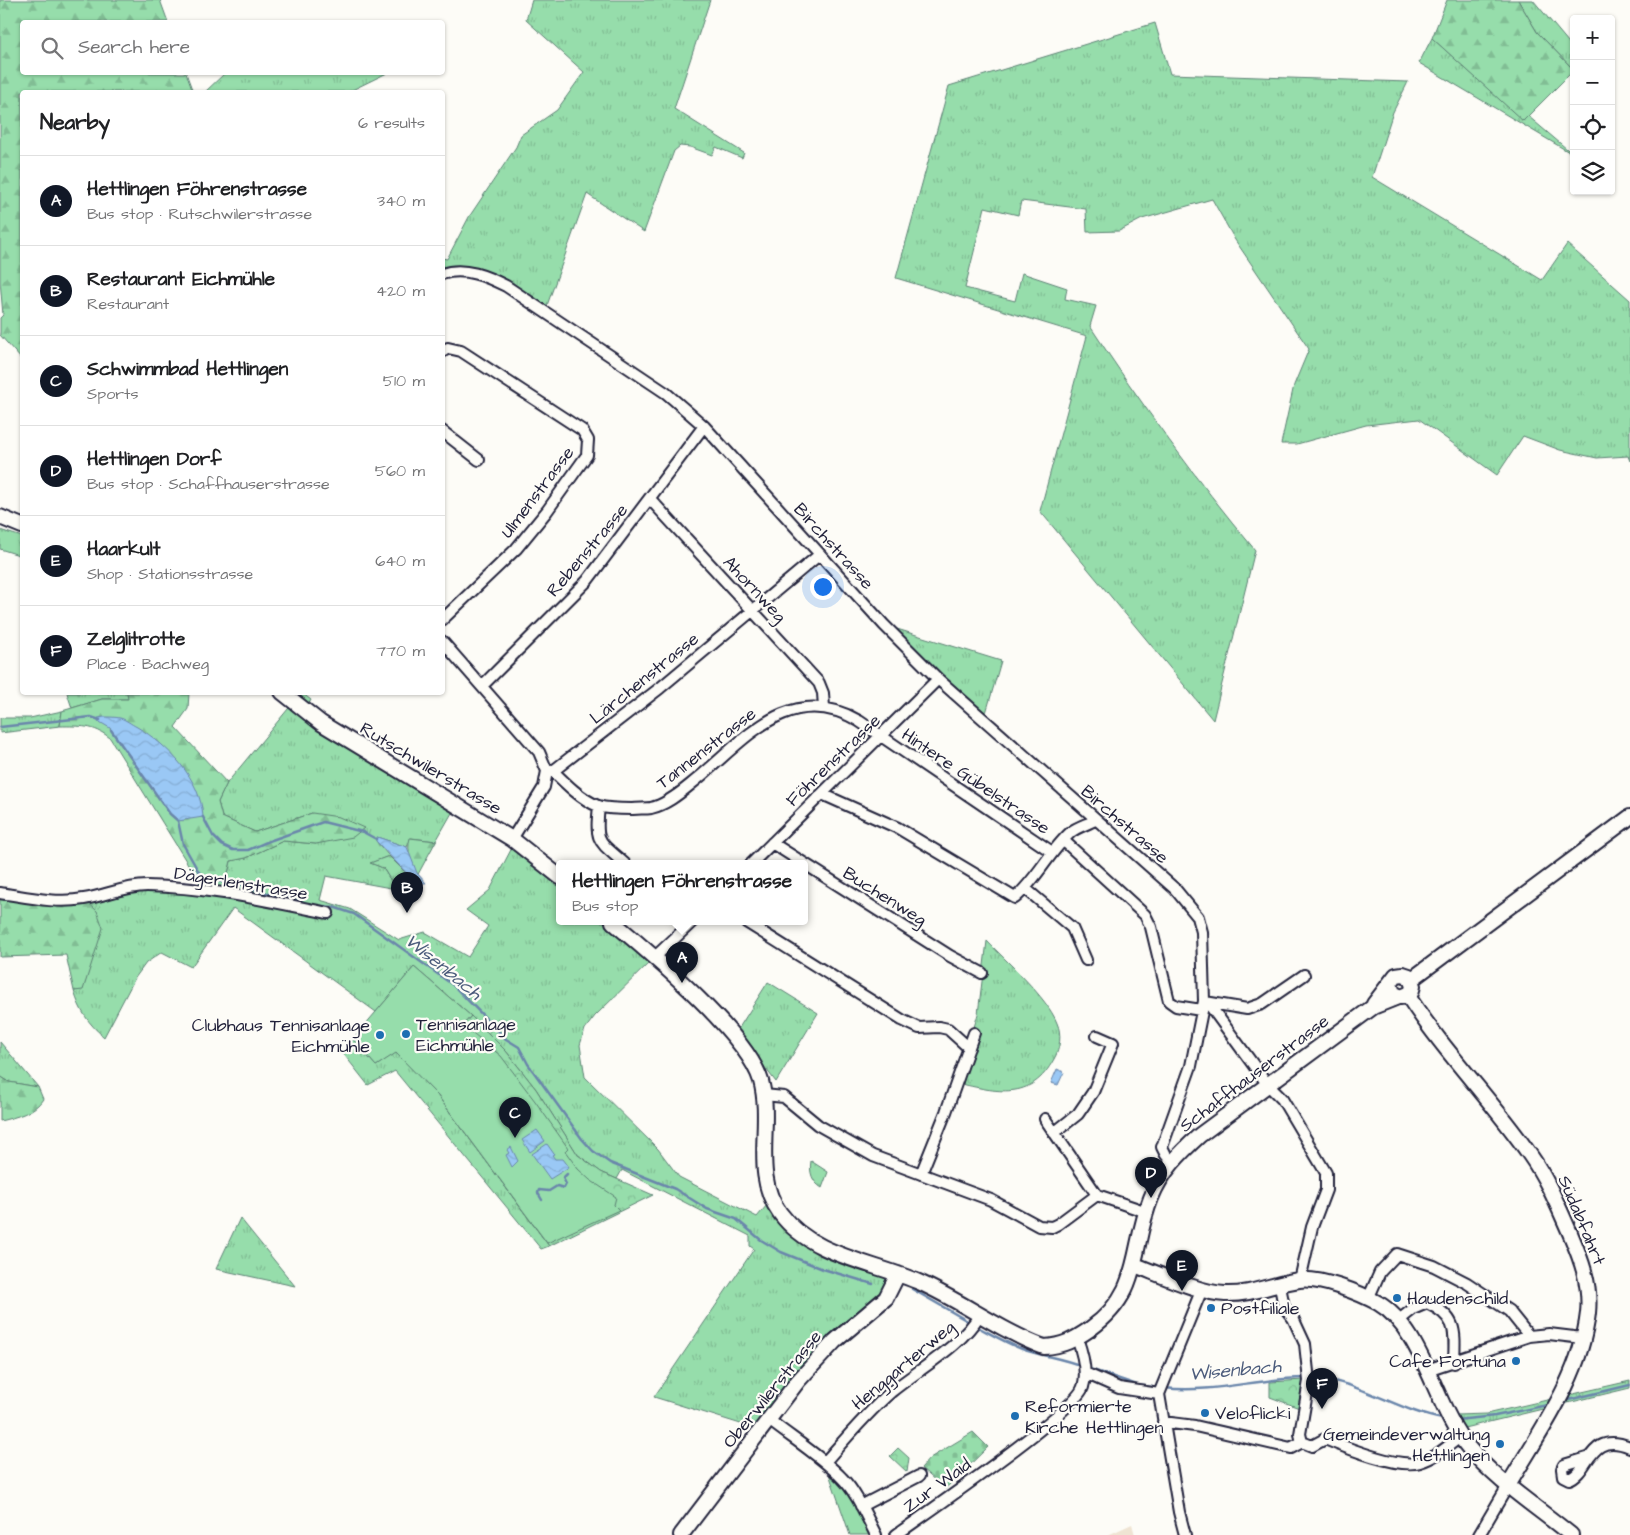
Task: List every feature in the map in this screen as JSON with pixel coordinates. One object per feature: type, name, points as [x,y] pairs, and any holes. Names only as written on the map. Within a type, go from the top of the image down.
[{"type":"street","name":"Birchstrasse","points":[[445,273],[481,274],[506,286],[666,393],[704,426],[819,555],[884,625],[938,679],[1175,889],[1198,918],[1202,932],[1203,1006],[1191,1066],[1162,1147],[1172,1162]]},
{"type":"street","name":"Ulmenstrasse","points":[[445,350],[448,348],[461,351],[582,430],[588,440],[587,455],[516,549],[445,617]]},
{"type":"street","name":"Rebenstrasse","points":[[483,686],[587,581],[704,426]]},
{"type":"street","points":[[445,433],[479,460]]},
{"type":"street","name":"Ahornweg","points":[[650,499],[819,683],[824,693],[824,707]]},
{"type":"street","points":[[0,516],[19,524]]},
{"type":"street","name":"Lärchenstrasse","points":[[550,771],[660,688],[819,555]]},
{"type":"street","points":[[445,644],[539,752],[550,771],[544,786],[512,839]]},
{"type":"street","name":"Föhrenstrasse","points":[[755,860],[938,679]]},
{"type":"street","name":"Rutschwilerstrasse","points":[[286,695],[340,735],[512,839],[556,874]]},
{"type":"street","name":"Tannenstrasse","points":[[550,771],[573,790],[598,806],[620,809],[652,808],[678,795],[760,726],[790,710],[824,707],[850,715],[882,736]]},
{"type":"street","name":"Hintere Gübelstrasse","points":[[882,736],[1052,852]]},
{"type":"street","points":[[822,794],[898,828],[1015,898],[1026,889],[1052,852],[1072,831],[1095,820]]},
{"type":"street","points":[[598,806],[596,831],[601,842],[621,860]]},
{"type":"street","points":[[1412,979],[1630,817]]},
{"type":"street","points":[[1064,841],[1146,915],[1152,927],[1169,1001],[1176,1006],[1247,1009],[1268,1000],[1304,975]]},
{"type":"street","name":"Buchenweg","points":[[772,843],[799,860]]},
{"type":"street","name":"Buchenweg","points":[[808,866],[950,956],[982,973]]},
{"type":"street","name":"Dägerlenstrasse","points":[[0,894],[60,901],[84,900],[120,889],[146,886],[204,890],[328,913]]},
{"type":"street","points":[[1026,889],[1072,928],[1086,960]]},
{"type":"street","points":[[617,925],[655,957],[705,1006],[746,1052],[755,1067],[764,1095],[764,1171],[772,1199],[780,1213],[791,1226],[816,1244],[898,1274]]},
{"type":"street","points":[[655,957],[687,925]]},
{"type":"street","points":[[751,925],[902,1020],[919,1028],[939,1027],[948,1030],[969,1048]]},
{"type":"street","points":[[1399,974],[1406,975],[1412,979],[1413,990],[1403,996],[1391,990],[1390,984],[1393,978],[1399,974]]},
{"type":"street","name":"Schaffhauserstrasse","points":[[898,1274],[920,1282],[977,1321],[1044,1347],[1061,1346],[1077,1338],[1115,1308],[1125,1290],[1135,1265],[1147,1212],[1161,1178],[1172,1162],[1200,1135],[1374,1006],[1390,984]]},
{"type":"street","name":"Schaffhauserstrasse","points":[[1374,1006],[1403,996]]},
{"type":"street","name":"Südabfahrt","points":[[1403,996],[1512,1131],[1545,1179],[1580,1257],[1589,1287],[1588,1314],[1577,1358],[1558,1402],[1509,1484]]},
{"type":"street","points":[[1203,1006],[1211,1007],[1268,1085],[1282,1099],[1326,1174],[1326,1190],[1312,1227],[1300,1280]]},
{"type":"street","points":[[920,1174],[946,1112],[974,1033]]},
{"type":"street","points":[[1054,1133],[1078,1114],[1093,1092],[1113,1043],[1097,1036]]},
{"type":"street","points":[[764,1095],[784,1097],[818,1125],[845,1142],[920,1174],[991,1200],[1045,1228],[1058,1224],[1097,1195]]},
{"type":"street","points":[[1045,1119],[1097,1195],[1147,1212]]},
{"type":"street","points":[[1368,1299],[1380,1272],[1397,1254],[1434,1266],[1467,1282],[1509,1311],[1529,1336]]},
{"type":"street","points":[[1135,1265],[1202,1289],[1228,1294],[1252,1292],[1300,1280],[1321,1282],[1368,1299],[1390,1312],[1398,1321],[1427,1370],[1454,1425],[1480,1460],[1571,1535]]},
{"type":"street","name":"Oberwilerstrasse","points":[[681,1535],[823,1352],[886,1298],[898,1274]]},
{"type":"street","points":[[1280,1286],[1284,1308],[1293,1318],[1305,1344],[1309,1377],[1300,1434],[1302,1442]]},
{"type":"street","points":[[1186,1535],[1179,1512],[1163,1422],[1161,1390],[1202,1289]]},
{"type":"street","points":[[1398,1321],[1413,1309],[1427,1303],[1442,1310],[1455,1328],[1454,1363]]},
{"type":"street","name":"Henggarterweg","points":[[825,1462],[862,1420],[891,1393],[977,1321]]},
{"type":"street","points":[[1427,1370],[1454,1363],[1529,1336],[1549,1334],[1582,1338]]},
{"type":"street","points":[[1077,1338],[1084,1369],[1119,1388],[1161,1390]]},
{"type":"street","name":"Zur Waid","points":[[896,1535],[997,1462],[1071,1405],[1084,1387],[1084,1369]]},
{"type":"street","points":[[769,1420],[825,1462],[844,1479],[876,1535]]},
{"type":"street","points":[[1163,1422],[1195,1426],[1291,1448],[1302,1442]]},
{"type":"street","points":[[1302,1442],[1312,1446],[1325,1439],[1357,1452],[1412,1464],[1430,1458],[1454,1425]]},
{"type":"street","points":[[1587,1458],[1606,1445],[1623,1444],[1630,1447]]},
{"type":"street","points":[[861,1506],[919,1476]]},
{"type":"street","points":[[1478,1535],[1509,1484]]},
{"type":"shaded area","points":[[1132,1524],[1135,1535],[1108,1535]]},
{"type":"green space","points":[[0,0],[160,0],[167,20],[20,20],[20,75],[187,75],[192,90],[20,90],[20,358],[0,335],[0,318],[3,315],[0,281]]},
{"type":"green space","points":[[532,0],[710,0],[674,109],[744,153],[742,158],[716,147],[712,155],[690,147],[680,146],[674,151],[644,232],[587,194],[545,311],[481,274],[445,274],[445,259],[447,259],[469,217],[516,147],[521,135],[557,110],[584,72],[526,20]]},
{"type":"green space","points":[[1447,0],[1518,0],[1537,32],[1570,66],[1570,74],[1523,121],[1432,38]]},
{"type":"green space","points":[[1518,0],[1533,0],[1570,44],[1570,66],[1537,32]]},
{"type":"green space","points":[[1155,23],[1170,74],[1408,82],[1393,112],[1372,177],[1542,280],[1567,244],[1630,300],[1630,461],[1628,456],[1597,458],[1560,450],[1523,436],[1497,475],[1419,419],[1366,425],[1297,444],[1281,444],[1294,385],[1309,349],[1235,240],[1212,199],[1142,219],[1119,231],[1087,232],[1086,209],[1021,201],[1018,215],[985,207],[965,288],[1015,301],[1022,273],[1067,288],[1065,299],[1096,306],[1090,326],[1169,440],[1255,550],[1213,720],[1040,511],[1087,336],[896,278],[949,86]]},
{"type":"green space","points":[[1432,38],[1523,120],[1528,116],[1570,153],[1419,63]]},
{"type":"green space","points":[[223,75],[383,75],[352,90],[207,90]]},
{"type":"green space","points":[[0,530],[20,536],[20,555],[0,549]]},
{"type":"green space","points":[[884,625],[1001,661],[984,720]]},
{"type":"green space","points":[[68,695],[128,695],[129,699],[102,699],[72,708]]},
{"type":"green space","points":[[127,695],[189,695],[188,709],[175,727],[227,783],[218,802],[222,817],[255,832],[312,813],[339,817],[364,828],[353,837],[316,844],[283,841],[246,858],[231,861],[227,877],[228,894],[204,890],[110,738],[92,728],[60,726],[62,711],[102,699],[128,699]]},
{"type":"green space","points":[[284,695],[305,695],[311,700],[305,711],[457,804],[436,841],[411,838],[407,847],[377,837],[376,841],[389,856],[371,863],[383,868],[396,889],[326,876],[320,900],[350,909],[399,940],[425,932],[468,957],[488,926],[466,910],[490,890],[515,842],[556,875],[556,925],[617,925],[655,957],[595,1016],[585,1029],[580,1045],[585,1077],[658,1149],[679,1177],[757,1217],[772,1199],[791,1226],[898,1274],[868,1314],[760,1430],[654,1397],[754,1249],[750,1246],[750,1236],[622,1170],[617,1179],[601,1172],[578,1155],[536,1089],[506,1051],[471,1016],[414,967],[376,1012],[233,908],[191,967],[162,952],[146,963],[135,978],[104,1037],[85,1016],[74,991],[83,989],[84,899],[120,889],[228,893],[227,877],[231,861],[246,858],[283,841],[316,844],[312,813],[255,832],[222,817],[218,802],[227,783],[293,703]]},
{"type":"green space","points":[[62,711],[60,726],[0,733],[0,718],[30,718]]},
{"type":"green space","points":[[410,838],[436,841],[409,891],[396,889],[383,868],[370,863],[389,856],[411,878]]},
{"type":"green space","points":[[0,893],[84,899],[97,911],[103,928],[83,990],[74,991],[66,955],[0,957]]},
{"type":"green space","points":[[987,941],[1036,991],[1057,1023],[1060,1041],[1054,1059],[1045,1073],[1035,1082],[1024,1088],[999,1091],[957,1083],[978,1014]]},
{"type":"green space","points":[[414,967],[471,1016],[463,1025],[501,1056],[568,1148],[565,1151],[578,1169],[590,1180],[616,1197],[614,1205],[619,1210],[547,1243],[438,1096],[396,1053],[376,1066],[353,1039]]},
{"type":"green space","points":[[768,982],[818,1013],[776,1082],[737,1031]]},
{"type":"green space","points":[[471,1016],[506,1051],[536,1089],[578,1155],[601,1172],[653,1195],[549,1246],[438,1096],[440,1051]]},
{"type":"green space","points":[[353,1039],[376,1066],[396,1052],[438,1096],[549,1246],[541,1249],[395,1071],[368,1085],[342,1052]]},
{"type":"green space","points":[[0,1042],[38,1087],[9,1082],[0,1076]]},
{"type":"green space","points":[[0,1076],[9,1082],[38,1087],[43,1099],[30,1111],[0,1121]]},
{"type":"green space","points":[[811,1161],[828,1172],[822,1188],[812,1176],[810,1169]]},
{"type":"green space","points":[[240,1218],[295,1286],[216,1269]]},
{"type":"green space","points":[[1304,1380],[1302,1409],[1270,1397],[1270,1382]]},
{"type":"green space","points":[[1630,1381],[1630,1388],[1464,1428],[1456,1415],[1486,1414]]},
{"type":"green space","points":[[973,1432],[988,1447],[945,1489],[921,1468],[930,1458]]},
{"type":"green space","points":[[898,1448],[909,1458],[907,1472],[890,1456]]},
{"type":"green space","points":[[825,1462],[844,1479],[876,1535],[850,1535]]},
{"type":"water","points":[[98,718],[126,720],[149,734],[171,753],[181,764],[196,789],[203,817],[178,821],[170,814],[110,728],[98,721]]},
{"type":"water","points":[[377,837],[407,847],[417,873],[426,883],[416,883],[376,841]]},
{"type":"water","points":[[1057,1069],[1064,1072],[1058,1085],[1051,1083]]},
{"type":"water","points":[[537,1130],[545,1141],[530,1152],[522,1140]]},
{"type":"water","points":[[547,1144],[555,1159],[563,1159],[569,1167],[550,1179],[532,1154]]},
{"type":"water","points":[[511,1147],[518,1161],[512,1167],[506,1155],[509,1153],[507,1150]]},
{"type":"waterway","name":"Wisenbach","points":[[0,727],[91,717],[100,720]]},
{"type":"waterway","name":"Wisenbach","points":[[111,730],[170,814],[178,821],[183,844],[200,874],[228,884],[240,884],[273,895],[288,897],[312,905],[333,907],[354,914],[453,985],[506,1039],[519,1047],[528,1064],[582,1139],[593,1151],[610,1163],[675,1189],[707,1209],[736,1219],[761,1240],[781,1252],[823,1269],[873,1284]]},
{"type":"waterway","points":[[203,817],[213,836],[222,845],[233,850],[248,850],[323,822],[363,832],[376,839]]},
{"type":"waterway","points":[[542,1200],[538,1193],[539,1190],[549,1191],[557,1186],[564,1188],[566,1184],[563,1178],[567,1174]]},
{"type":"waterway","name":"Wisenbach","points":[[912,1289],[971,1323]]},
{"type":"waterway","name":"Wisenbach","points":[[976,1326],[1022,1349],[1082,1366]]},
{"type":"waterway","name":"Wisenbach","points":[[1087,1368],[1137,1385],[1159,1388]]},
{"type":"waterway","name":"Wisenbach","points":[[1164,1388],[1199,1389],[1270,1380],[1305,1378]]},
{"type":"waterway","name":"Wisenbach","points":[[1311,1378],[1343,1383],[1410,1410],[1443,1419]]},
{"type":"waterway","name":"Wisenbach","points":[[1564,1401],[1630,1385]]},
{"type":"waterway","name":"Wisenbach","points":[[1456,1420],[1495,1416],[1552,1404]]},
{"type":"place","name":"Restaurant Eichmühle","points":[[407,913]]},
{"type":"place","name":"Hettlingen Föhrenstrasse","points":[[682,983]]},
{"type":"place","name":"Tennisanlage Eichmühle","points":[[406,1034]]},
{"type":"place","name":"Clubhaus Tennisanlage Eichmühle","points":[[380,1035]]},
{"type":"place","name":"Schwimmbad Hettlingen","points":[[515,1138]]},
{"type":"place","name":"Hettlingen Dorf","points":[[1151,1198]]},
{"type":"place","name":"Haarkult","points":[[1182,1291]]},
{"type":"place","name":"Haudenschild","points":[[1397,1298]]},
{"type":"place","name":"Postfiliale","points":[[1211,1308]]},
{"type":"place","name":"Cafe Fortuna","points":[[1516,1361]]},
{"type":"place","name":"Zelglitrotte","points":[[1322,1409]]},
{"type":"place","name":"Veloflicki","points":[[1205,1413]]},
{"type":"place","name":"Reformierte Kirche Hettlingen","points":[[1015,1416]]},
{"type":"place","name":"Gemeindeverwaltung Hettlingen","points":[[1500,1444]]}]
